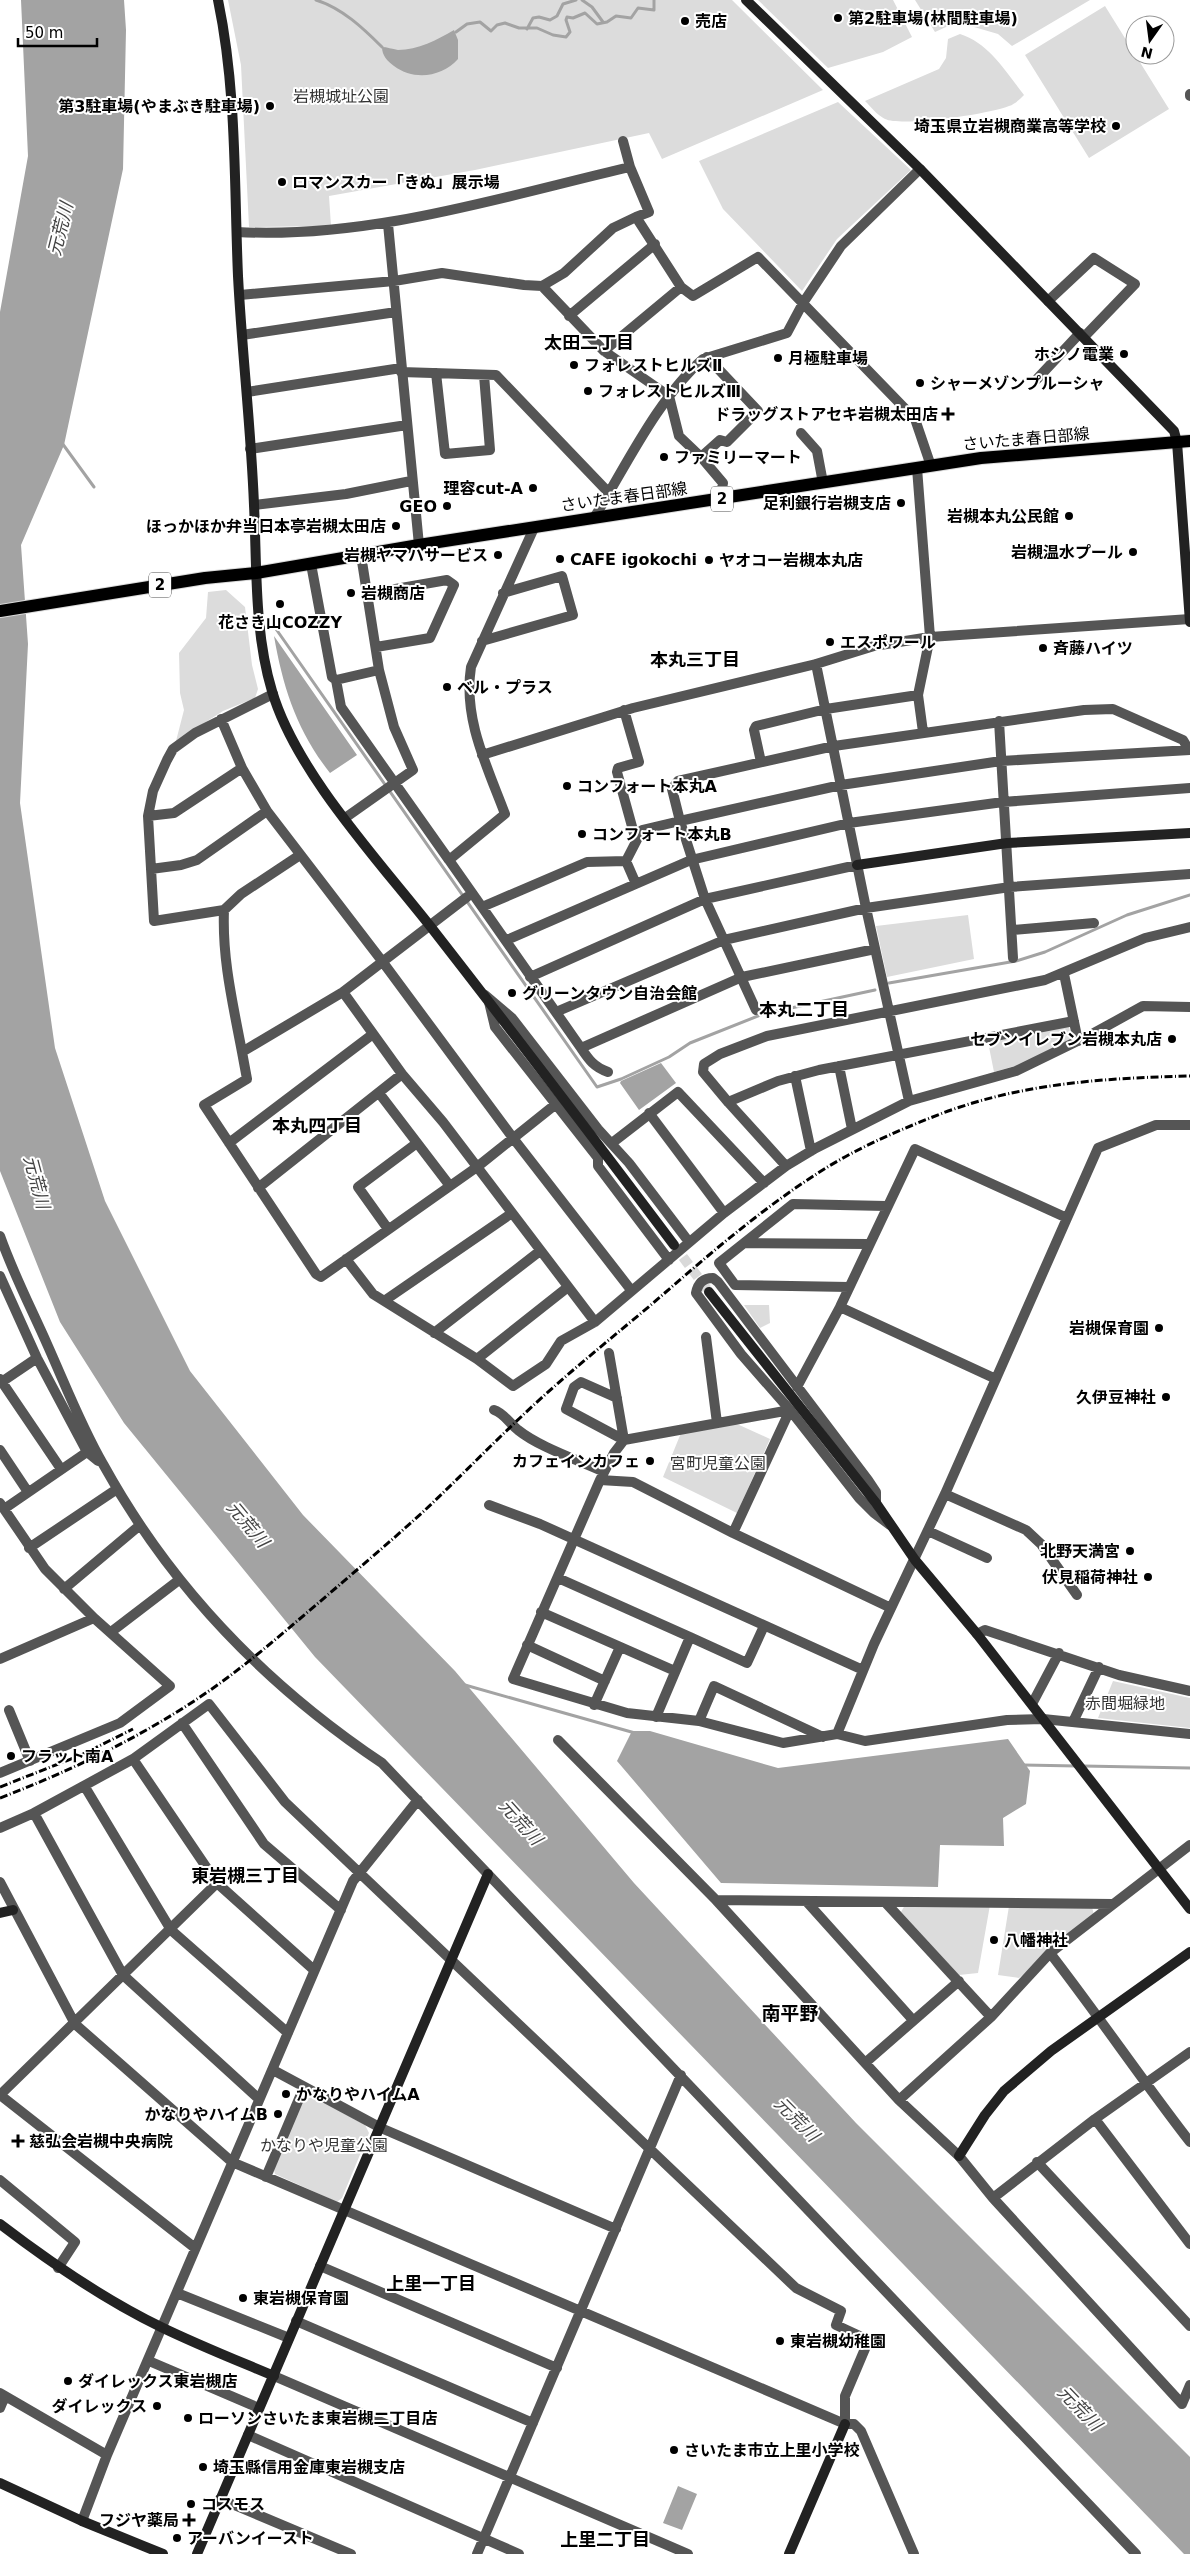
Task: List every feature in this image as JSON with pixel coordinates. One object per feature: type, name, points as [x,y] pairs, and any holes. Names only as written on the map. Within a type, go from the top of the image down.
[{"type":"main road","name":"さいたま春日部線","points":[[0,611],[205,578],[256,573],[419,545],[720,500],[981,458],[1184,442]]},
{"type":"street","points":[[218,0],[228,48],[242,334],[254,505],[256,573],[262,643],[273,694],[300,754],[345,818],[489,1002],[674,1245]]},
{"type":"street","points":[[482,756],[624,710],[816,664],[874,646],[930,637],[1190,620],[1184,442],[1165,420],[920,169],[746,0]]},
{"type":"street","points":[[240,295],[394,281],[442,273],[542,286],[560,276],[613,228],[648,212],[630,167],[623,141]]},
{"type":"street","points":[[237,232],[310,232],[388,224],[630,167]]},
{"type":"street","points":[[594,518],[669,396],[693,367],[707,357],[787,333],[803,303],[841,246],[920,169]]},
{"type":"street","points":[[636,217],[682,287],[693,296],[758,257],[915,419],[931,466]]},
{"type":"street","points":[[388,224],[419,545]]},
{"type":"street","points":[[569,316],[655,244]]},
{"type":"street","points":[[1037,378],[1136,284],[1094,258],[1048,301]]},
{"type":"street","points":[[542,286],[604,351],[669,396],[679,436],[701,456],[723,483],[720,500]]},
{"type":"street","points":[[604,351],[682,287]]},
{"type":"street","points":[[242,334],[396,312]]},
{"type":"street","points":[[701,456],[720,440],[727,442],[758,411],[707,357]]},
{"type":"street","points":[[247,392],[401,370],[496,375],[609,493]]},
{"type":"street","points":[[436,373],[444,454],[490,450],[484,375]]},
{"type":"street","points":[[250,449],[407,425]]},
{"type":"street","points":[[801,433],[817,451],[823,483]]},
{"type":"street","points":[[917,468],[930,637],[918,695],[923,732]]},
{"type":"street","points":[[254,505],[346,494],[412,481]]},
{"type":"street","points":[[449,860],[505,814],[482,756],[472,721],[469,693],[471,667],[534,528]]},
{"type":"street","points":[[345,818],[413,770],[394,727],[379,670],[361,555]]},
{"type":"street","points":[[311,564],[332,677],[336,680],[341,707],[389,787],[449,860],[507,940],[530,977],[589,1060],[597,1068],[608,1072]]},
{"type":"street","points":[[482,641],[573,615],[562,576],[504,593]]},
{"type":"street","points":[[367,594],[447,580],[454,585],[430,638],[376,647]]},
{"type":"street","points":[[816,664],[866,908],[909,1102]]},
{"type":"street","points":[[336,680],[379,670]]},
{"type":"street","points":[[273,694],[221,719],[173,748],[153,791],[148,816],[154,920],[224,910],[241,894],[300,855]]},
{"type":"street","points":[[761,762],[754,730],[756,726],[826,709],[918,695]]},
{"type":"street","points":[[756,1010],[705,900],[691,860],[672,789],[678,781],[834,746],[1076,711],[1113,709],[1183,740],[1190,750]]},
{"type":"street","points":[[624,710],[639,762],[618,768],[616,772],[636,841]]},
{"type":"street","points":[[221,719],[242,768],[267,811],[382,961],[513,1138],[632,1290]]},
{"type":"street","points":[[999,721],[1013,958]]},
{"type":"street","points":[[626,861],[642,830],[841,785],[1001,761],[1190,750]]},
{"type":"street","points":[[148,816],[174,813],[242,768]]},
{"type":"street","points":[[507,940],[691,860],[849,823],[1003,802],[1190,788]]},
{"type":"street","points":[[151,869],[181,865],[198,860],[267,811]]},
{"type":"street","points":[[530,977],[705,900],[857,865],[1007,843],[1190,833]]},
{"type":"street","points":[[626,861],[636,884]]},
{"type":"street","points":[[482,907],[587,862],[626,861]]},
{"type":"street","points":[[556,1012],[724,940],[866,908],[1010,887],[1190,874]]},
{"type":"street","points":[[242,1052],[343,992],[467,897]]},
{"type":"street","points":[[224,910],[223,941],[226,972],[246,1079],[204,1105],[316,1274],[321,1277],[477,1167],[556,1104]]},
{"type":"street","points":[[1012,930],[1094,923]]},
{"type":"street","points":[[786,1166],[703,1072],[704,1064],[720,1054],[767,1036],[890,1012],[1064,974],[1145,938],[1190,927]]},
{"type":"street","points":[[582,1048],[742,977],[875,949]]},
{"type":"street","points":[[1064,974],[1078,1041]]},
{"type":"street","points":[[343,992],[402,1074],[443,1122],[595,1322]]},
{"type":"street","points":[[481,992],[512,1018],[689,1242]]},
{"type":"street","points":[[489,1002],[495,1027],[598,1158],[598,1166],[670,1260]]},
{"type":"street","points":[[346,1259],[373,1294],[477,1360],[513,1386],[546,1364],[561,1340],[595,1322],[724,1214],[786,1166],[811,1151],[909,1102],[1016,1071],[1078,1041],[1143,1006],[1190,1007]]},
{"type":"street","points":[[728,1102],[778,1081],[796,1076],[1074,1021]]},
{"type":"street","points":[[228,1143],[373,1034]]},
{"type":"street","points":[[839,1066],[852,1129]]},
{"type":"street","points":[[258,1188],[402,1074]]},
{"type":"street","points":[[796,1076],[811,1151]]},
{"type":"street","points":[[612,1143],[678,1092],[764,1183]]},
{"type":"street","points":[[379,1093],[450,1186]]},
{"type":"street","points":[[649,1113],[724,1214]]},
{"type":"street","points":[[837,1734],[863,1670],[945,1494],[1098,1148],[1156,1125],[1190,1125]]},
{"type":"street","points":[[388,1229],[358,1186],[416,1143]]},
{"type":"street","points":[[797,1387],[840,1307],[886,1206],[915,1149],[1067,1218]]},
{"type":"street","points":[[849,1287],[735,1285],[719,1263],[793,1204],[886,1206]]},
{"type":"street","points":[[384,1301],[512,1213]]},
{"type":"street","points":[[0,1236],[87,1434],[103,1465],[139,1526],[179,1580],[251,1660],[338,1733],[382,1763],[1136,2554]]},
{"type":"street","points":[[744,1243],[868,1244]]},
{"type":"street","points":[[434,1333],[540,1251]]},
{"type":"street","points":[[0,1276],[37,1358],[87,1452],[103,1465]]},
{"type":"street","points":[[876,1502],[876,1492],[868,1480],[718,1282],[713,1278],[706,1278],[698,1285],[696,1293],[741,1354],[790,1410],[859,1498],[874,1513],[893,1526]]},
{"type":"street","points":[[477,1360],[568,1287]]},
{"type":"street","points":[[709,1292],[876,1502],[915,1560],[977,1634],[1190,1908]]},
{"type":"street","points":[[840,1307],[996,1379]]},
{"type":"street","points":[[706,1337],[717,1423]]},
{"type":"street","points":[[609,1353],[624,1440],[614,1452],[602,1476],[558,1578],[526,1645],[513,1679],[594,1705],[626,1713],[699,1721],[767,1741],[783,1743],[837,1734],[865,1741],[1007,1720],[1043,1719],[1190,1734]]},
{"type":"street","points":[[37,1358],[1,1381],[61,1469]]},
{"type":"street","points":[[617,1398],[581,1382],[574,1387],[566,1410],[624,1440],[790,1410]]},
{"type":"street","points":[[494,1410],[531,1438],[602,1476],[633,1482],[733,1533],[891,1608]]},
{"type":"street","points":[[733,1533],[790,1410]]},
{"type":"street","points":[[0,1450],[28,1492]]},
{"type":"street","points":[[0,1773],[120,1723],[170,1686],[64,1589],[29,1548],[2,1506],[28,1492],[87,1452]]},
{"type":"street","points":[[29,1548],[117,1489]]},
{"type":"street","points":[[945,1494],[1026,1530],[1041,1544],[1077,1595]]},
{"type":"street","points":[[489,1506],[540,1524],[863,1670]]},
{"type":"street","points":[[64,1589],[139,1526]]},
{"type":"street","points":[[928,1531],[988,1558]]},
{"type":"street","points":[[558,1578],[748,1663],[764,1626]]},
{"type":"street","points":[[111,1632],[179,1580]]},
{"type":"street","points":[[541,1612],[675,1671]]},
{"type":"street","points":[[0,1659],[94,1618]]},
{"type":"street","points":[[977,1634],[985,1630],[1059,1652],[1119,1675],[1190,1691]]},
{"type":"street","points":[[656,1717],[690,1637]]},
{"type":"street","points":[[526,1645],[604,1681]]},
{"type":"street","points":[[594,1705],[620,1647]]},
{"type":"street","points":[[1032,1704],[1059,1652]]},
{"type":"street","points":[[1073,1722],[1099,1667]]},
{"type":"street","points":[[699,1721],[714,1686],[823,1736]]},
{"type":"street","points":[[0,1828],[85,1787],[133,1759],[209,1704],[285,1802],[796,2288],[842,2311],[836,2325],[864,2338],[867,2344],[845,2396],[845,2424],[789,2554]]},
{"type":"street","points":[[9,1710],[30,1761]]},
{"type":"street","points":[[182,1723],[264,1844],[341,1910]]},
{"type":"street","points":[[558,1740],[716,1900],[899,2100],[958,2156],[992,2198],[1182,2404],[1190,2385]]},
{"type":"street","points":[[133,1759],[217,1883],[314,1970]]},
{"type":"street","points":[[85,1787],[171,1930],[288,2034]]},
{"type":"street","points":[[82,2521],[107,2455],[149,2361],[195,2248],[341,1910],[359,1872],[418,1800]]},
{"type":"street","points":[[34,1813],[123,1975],[259,2099]]},
{"type":"street","points":[[899,2100],[991,2017],[1050,1953],[1190,1845]]},
{"type":"street","points":[[197,2554],[274,2376],[296,2320],[381,2128],[488,1874]]},
{"type":"street","points":[[0,1882],[13,1910],[75,2024],[232,2162],[345,2212],[845,2424],[854,2424],[861,2431],[914,2554]]},
{"type":"street","points":[[195,2248],[0,2095],[75,2024],[217,1883]]},
{"type":"street","points":[[716,1900],[1113,1904]]},
{"type":"street","points":[[806,1901],[912,2020]]},
{"type":"street","points":[[885,1902],[991,2017]]},
{"type":"street","points":[[0,1914],[13,1910]]},
{"type":"street","points":[[958,2156],[985,2115],[1004,2091],[1051,2050],[1190,1952]]},
{"type":"street","points":[[1050,1953],[1100,2017],[1145,2084],[1190,2142]]},
{"type":"street","points":[[865,2063],[912,2020],[959,1981]]},
{"type":"street","points":[[992,2198],[1095,2119],[1190,2052]]},
{"type":"street","points":[[273,2070],[381,2128],[616,2229]]},
{"type":"street","points":[[477,2554],[681,2075]]},
{"type":"street","points":[[266,2177],[304,2086]]},
{"type":"street","points":[[1095,2119],[1190,2244]]},
{"type":"street","points":[[1037,2162],[1190,2326]]},
{"type":"street","points":[[0,2180],[76,2242],[58,2268]]},
{"type":"street","points":[[0,2224],[58,2268],[162,2328],[688,2554]]},
{"type":"street","points":[[320,2266],[557,2368]]},
{"type":"street","points":[[177,2293],[289,2338]]},
{"type":"street","points":[[296,2320],[533,2423]]},
{"type":"street","points":[[149,2361],[259,2408]]},
{"type":"street","points":[[0,2408],[3,2395],[107,2455]]},
{"type":"street","points":[[248,2435],[519,2554]]},
{"type":"street","points":[[0,2483],[82,2521],[163,2554]]},
{"type":"street","points":[[220,2499],[351,2554]]},
{"type":"green space","name":"岩槻城址公園","points":[[228,0],[732,0],[823,90],[662,159],[649,133],[475,170],[329,196],[331,226],[249,227],[241,65]]},
{"type":"green space","name":"第2駐車場(林間駐車場)","points":[[758,0],[893,0],[912,37],[883,52],[828,68]]},
{"type":"green space","points":[[915,0],[1090,0],[1012,46],[998,34],[957,22],[935,32]]},
{"type":"green space","points":[[1105,6],[1125,38],[1125,65],[1142,65],[1169,109],[1089,158],[1025,55]]},
{"type":"green space","points":[[960,34],[980,44],[996,59],[1024,95],[1019,100],[1009,106],[984,113],[927,121],[894,121],[885,119],[865,101],[939,69],[946,58],[948,39]]},
{"type":"green space","points":[[838,102],[911,170],[837,239],[802,291],[723,209],[699,161]]},
{"type":"green space","points":[[226,590],[245,607],[252,665],[258,689],[255,698],[223,711],[176,741],[184,710],[180,693],[179,653],[206,618],[208,592]]},
{"type":"green space","points":[[968,915],[974,959],[887,977],[876,926]]},
{"type":"green space","points":[[1069,1026],[1071,1039],[1021,1064],[994,1072],[988,1042]]},
{"type":"green space","points":[[744,1305],[769,1305],[770,1323],[760,1328]]},
{"type":"green space","name":"宮町児童公園","points":[[737,1424],[770,1439],[737,1513],[663,1477],[681,1433]]},
{"type":"green space","name":"赤間堀緑地","points":[[1113,1681],[1190,1698],[1190,1728],[1098,1718]]},
{"type":"green space","points":[[905,1905],[990,1905],[978,1973],[959,1975],[901,1912]]},
{"type":"green space","points":[[1009,1906],[1092,1907],[1094,1915],[1019,1978],[998,1975]]},
{"type":"green space","name":"かなりや児童公園","points":[[307,2093],[365,2125],[369,2133],[342,2198],[337,2202],[275,2174],[274,2170],[304,2095]]},
{"type":"water","name":"元荒川","points":[[21,0],[124,0],[126,30],[123,169],[64,445],[21,545],[28,644],[20,803],[55,1048],[105,1201],[190,1371],[303,1515],[455,1671],[634,1883],[856,2123],[1190,2457],[1190,2554],[1184,2554],[315,1657],[124,1423],[60,1322],[0,1171],[0,312],[28,156]]},
{"type":"water","points":[[454,30],[458,40],[458,59],[444,70],[436,73],[419,75],[402,71],[389,62],[383,53],[382,47],[405,50],[434,41]]},
{"type":"water","points":[[274,636],[357,755],[330,773],[318,757],[293,708],[282,673]]},
{"type":"water","points":[[661,1063],[676,1083],[639,1110],[620,1083]]},
{"type":"water","points":[[632,1731],[650,1731],[778,1768],[1008,1739],[1030,1771],[1026,1804],[1003,1818],[1004,1846],[940,1845],[938,1887],[721,1883],[617,1761]]},
{"type":"water","points":[[678,2486],[697,2494],[682,2530],[663,2523]]},
{"type":"waterway","points":[[316,0],[343,13],[382,47]]},
{"type":"waterway","points":[[527,29],[533,18],[539,17],[550,20],[557,16],[563,4],[576,0]]},
{"type":"waterway","points":[[582,0],[592,7],[603,22]]},
{"type":"waterway","points":[[456,32],[467,24],[480,22],[491,31],[497,25],[505,23],[519,28],[537,28],[553,35],[566,37],[570,32],[566,20],[567,17],[573,18],[585,13],[597,24],[607,22],[616,16],[631,18],[638,8],[654,10],[654,0]]},
{"type":"waterway","points":[[62,443],[94,487]]},
{"type":"waterway","points":[[276,629],[597,1087],[621,1079],[669,1057],[690,1043],[763,1014],[875,990]]},
{"type":"waterway","points":[[889,983],[1016,961],[1045,952],[1127,915],[1190,895]]},
{"type":"waterway","points":[[465,1685],[635,1733]]},
{"type":"waterway","points":[[1023,1765],[1077,1766]]},
{"type":"waterway","points":[[1083,1766],[1190,1768]]},
{"type":"tunnel","points":[[674,1245],[709,1292]]},
{"type":"railway","points":[[0,1798],[56,1775],[111,1749],[191,1703],[254,1657],[411,1523],[553,1387],[751,1221],[830,1166],[861,1148],[910,1126],[973,1103],[1004,1095],[1065,1084],[1127,1078],[1190,1076]]},
{"type":"railway","points":[[0,1787],[81,1755],[133,1729]]},
{"type":"place","name":"第2駐車場(林間駐車場)","points":[[838,18]]},
{"type":"place","name":"売店","points":[[685,21]]},
{"type":"place","name":"第3駐車場(やまぶき駐車場)","points":[[270,106]]},
{"type":"place","name":"埼玉県立岩槻商業高等学校","points":[[1116,126]]},
{"type":"place","name":"ロマンスカー「きぬ」展示場","points":[[282,182]]},
{"type":"place","name":"ホシノ電業","points":[[1124,354]]},
{"type":"place","name":"月極駐車場","points":[[778,358]]},
{"type":"place","name":"フォレストヒルズⅡ","points":[[574,365]]},
{"type":"place","name":"シャーメゾンプルーシャ","points":[[920,383]]},
{"type":"place","name":"フォレストヒルズⅢ","points":[[588,391]]},
{"type":"place","name":"ドラッグストアセキ岩槻太田店","points":[[948,414]]},
{"type":"place","name":"ファミリーマート","points":[[664,457]]},
{"type":"place","name":"理容cut-A","points":[[533,488]]},
{"type":"place","name":"足利銀行岩槻支店","points":[[901,503]]},
{"type":"place","name":"GEO","points":[[447,506]]},
{"type":"place","name":"岩槻本丸公民館","points":[[1069,516]]},
{"type":"place","name":"ほっかほか弁当日本亭岩槻太田店","points":[[396,526]]},
{"type":"place","name":"岩槻温水プール","points":[[1133,552]]},
{"type":"place","name":"岩槻ヤマハサービス","points":[[498,555]]},
{"type":"place","name":"CAFE igokochi","points":[[560,559]]},
{"type":"place","name":"ヤオコー岩槻本丸店","points":[[709,560]]},
{"type":"place","name":"岩槻商店","points":[[351,593]]},
{"type":"place","name":"花さき山COZZY","points":[[280,604]]},
{"type":"place","name":"エスポワール","points":[[830,642]]},
{"type":"place","name":"斉藤ハイツ","points":[[1043,648]]},
{"type":"place","name":"ベル・プラス","points":[[447,687]]},
{"type":"place","name":"コンフォート本丸A","points":[[567,786]]},
{"type":"place","name":"コンフォート本丸B","points":[[582,834]]},
{"type":"place","name":"グリーンタウン自治会館","points":[[512,993]]},
{"type":"place","name":"セブンイレブン岩槻本丸店","points":[[1172,1039]]},
{"type":"place","name":"岩槻保育園","points":[[1159,1328]]},
{"type":"place","name":"久伊豆神社","points":[[1166,1397]]},
{"type":"place","name":"カフェインカフェ","points":[[650,1461]]},
{"type":"place","name":"北野天満宮","points":[[1130,1551]]},
{"type":"place","name":"伏見稲荷神社","points":[[1148,1577]]},
{"type":"place","name":"フラット南A","points":[[11,1756]]},
{"type":"place","name":"八幡神社","points":[[994,1940]]},
{"type":"place","name":"かなりやハイムA","points":[[286,2094]]},
{"type":"place","name":"かなりやハイムB","points":[[278,2114]]},
{"type":"place","name":"慈弘会岩槻中央病院","points":[[18,2141]]},
{"type":"place","name":"東岩槻保育園","points":[[243,2298]]},
{"type":"place","name":"東岩槻幼稚園","points":[[780,2341]]},
{"type":"place","name":"ダイレックス東岩槻店","points":[[68,2381]]},
{"type":"place","name":"ダイレックス","points":[[157,2406]]},
{"type":"place","name":"ローソンさいたま東岩槻二丁目店","points":[[188,2418]]},
{"type":"place","name":"さいたま市立上里小学校","points":[[674,2450]]},
{"type":"place","name":"埼玉縣信用金庫東岩槻支店","points":[[203,2467]]},
{"type":"place","name":"コスモス","points":[[191,2504]]},
{"type":"place","name":"フジヤ薬局","points":[[189,2520]]},
{"type":"place","name":"アーバンイースト","points":[[177,2538]]},
{"type":"district","name":"太田二丁目","points":[[589,342]]},
{"type":"district","name":"本丸三丁目","points":[[695,659]]},
{"type":"district","name":"本丸二丁目","points":[[804,1009]]},
{"type":"district","name":"本丸四丁目","points":[[317,1125]]},
{"type":"district","name":"東岩槻三丁目","points":[[245,1875]]},
{"type":"district","name":"南平野","points":[[790,2013]]},
{"type":"district","name":"上里一丁目","points":[[431,2283]]},
{"type":"district","name":"上里二丁目","points":[[605,2539]]}]
